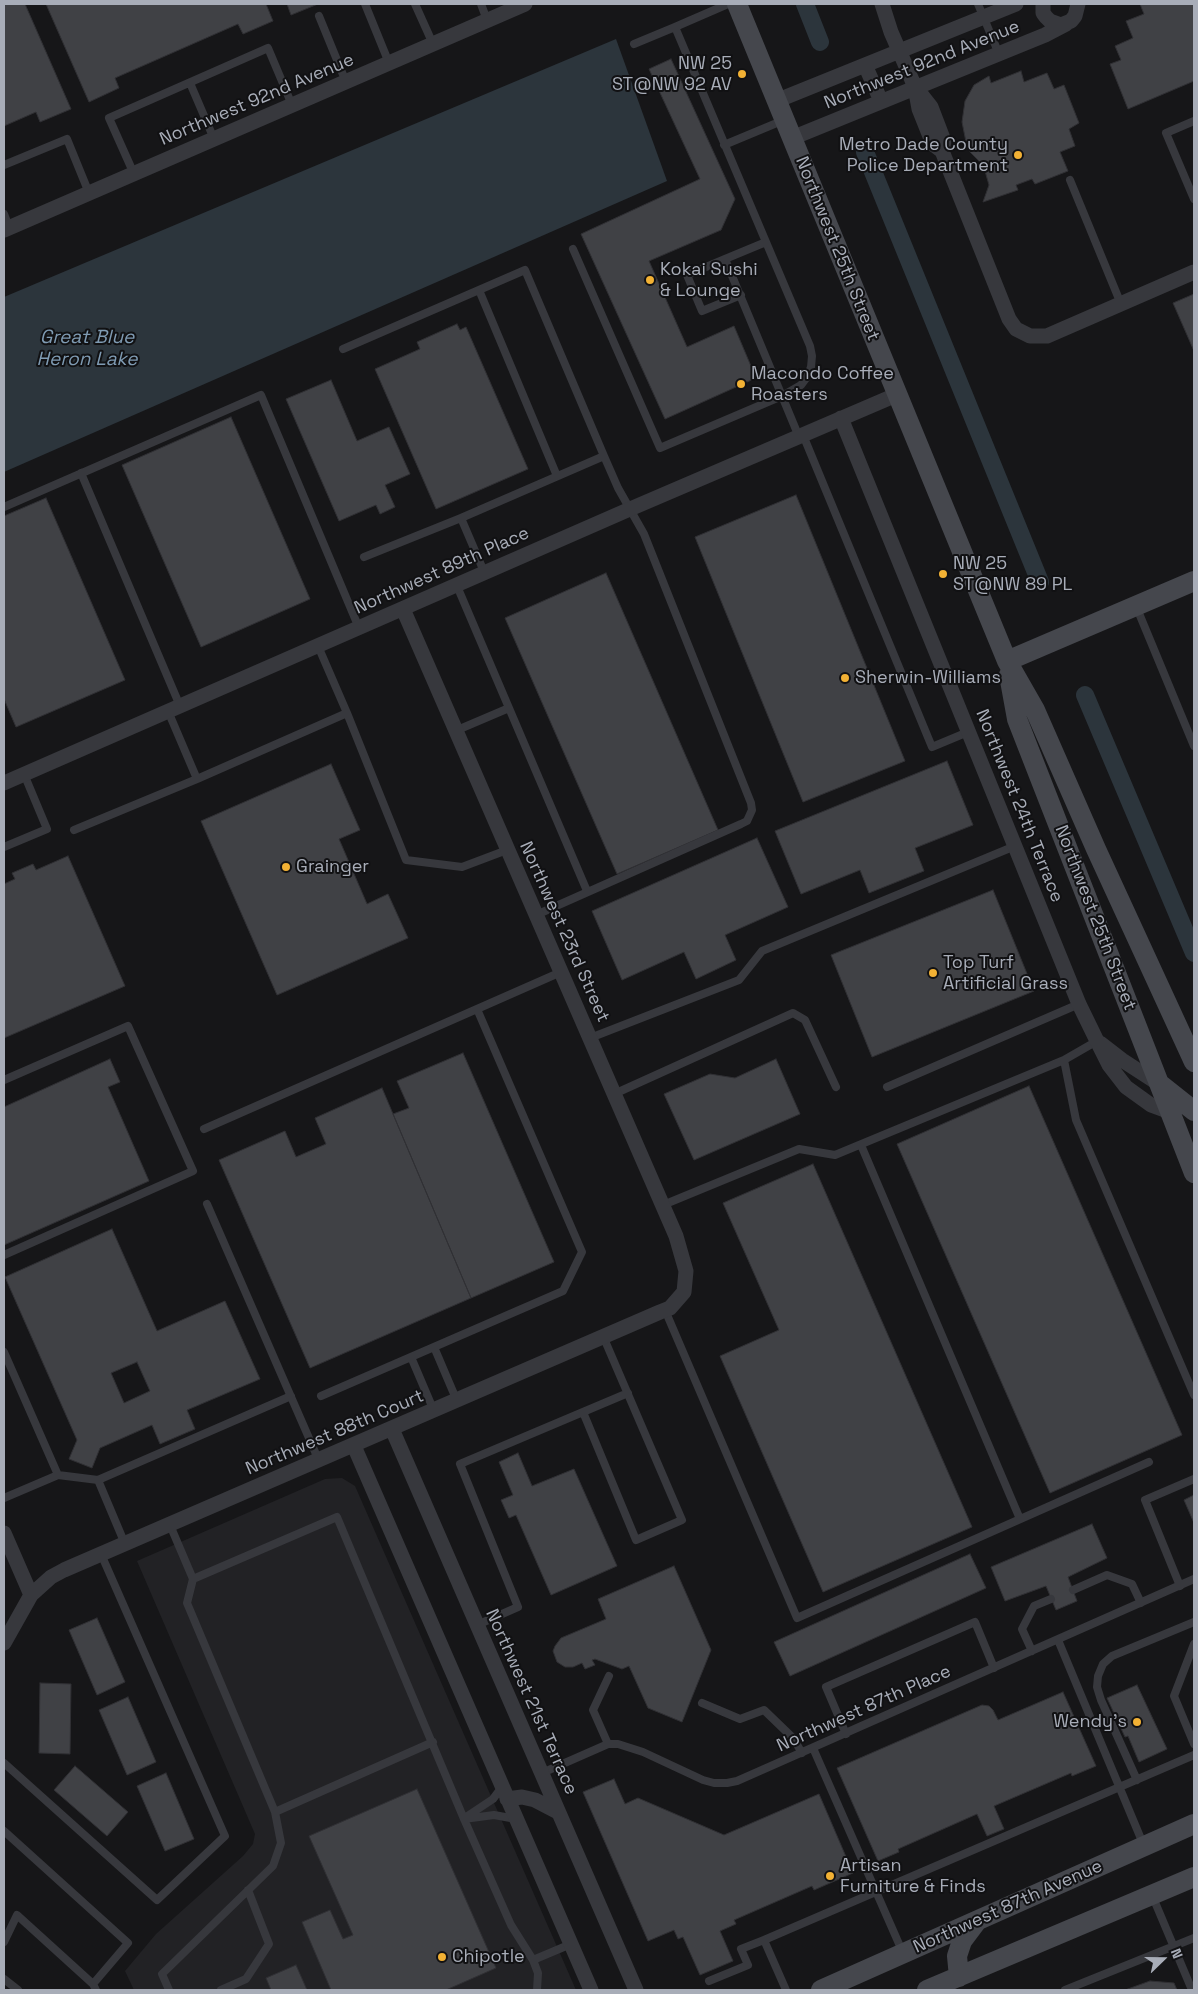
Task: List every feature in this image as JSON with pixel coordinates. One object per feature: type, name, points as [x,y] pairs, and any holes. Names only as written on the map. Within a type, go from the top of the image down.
[{"type":"main road","name":"Northwest 25th Street","points":[[737,4],[896,395],[1007,661],[1034,710],[1194,1062]]},
{"type":"main road","points":[[1007,661],[1194,581]]},
{"type":"main road","name":"Northwest 25th Street","points":[[1007,661],[1017,719],[1194,1173]]},
{"type":"main road","points":[[1159,1084],[1194,1111]]},
{"type":"main road","name":"Northwest 87th Avenue","points":[[821,1990],[1194,1824]]},
{"type":"main road","points":[[927,1990],[960,1980],[1194,1877]]},
{"type":"main road","points":[[960,1980],[957,1956],[962,1941],[977,1921]]},
{"type":"street","name":"Northwest 92nd Avenue","points":[[6,224],[90,193],[525,4]]},
{"type":"street","points":[[882,4],[915,87],[931,107],[944,141],[942,151],[1009,319],[1016,329],[1030,336],[1046,336],[1194,272]]},
{"type":"street","name":"Northwest 92nd Avenue","points":[[776,101],[900,51],[981,10],[1016,4]]},
{"type":"street","points":[[1043,4],[1044,13],[1050,21],[1061,25],[1066,24],[1076,16],[1078,4]]},
{"type":"street","name":"Northwest 92nd Avenue","points":[[788,129],[881,101],[1045,35],[1066,24]]},
{"type":"street","points":[[865,65],[881,101]]},
{"type":"street","name":"Northwest 89th Place","points":[[4,783],[630,509],[896,395]]},
{"type":"street","name":"Northwest 24th Terrace","points":[[841,418],[1079,1004],[1108,1065],[1126,1087],[1151,1105],[1170,1112]]},
{"type":"street","name":"Northwest 23rd Street","points":[[403,609],[663,1205],[681,1252],[686,1271]]},
{"type":"street","name":"Northwest 24th Terrace","points":[[1097,1041],[1159,1084]]},
{"type":"street","name":"Northwest 88th Court","points":[[6,1635],[31,1595],[51,1577],[665,1310],[679,1300],[684,1292],[686,1271]]},
{"type":"street","name":"Northwest 21st Terrace","points":[[392,1429],[636,1990]]},
{"type":"street","points":[[354,1446],[591,1990]]},
{"type":"street","points":[[4,1533],[31,1595]]},
{"type":"street","points":[[504,1793],[535,1800],[558,1812]]},
{"type":"lane","points":[[365,4],[389,63]]},
{"type":"lane","points":[[415,4],[432,44]]},
{"type":"lane","points":[[481,4],[487,20]]},
{"type":"lane","points":[[634,44],[728,4]]},
{"type":"lane","points":[[981,10],[999,54]]},
{"type":"lane","points":[[320,16],[346,82]]},
{"type":"lane","points":[[574,249],[660,448],[782,396],[801,385],[812,367],[810,346],[675,27]]},
{"type":"lane","points":[[134,174],[109,118],[268,48],[292,105]]},
{"type":"lane","points":[[190,83],[214,139]]},
{"type":"lane","points":[[1194,121],[1166,132],[1194,199]]},
{"type":"lane","points":[[724,144],[788,129]]},
{"type":"lane","points":[[4,164],[67,139],[90,193]]},
{"type":"lane","points":[[1070,180],[1121,304]]},
{"type":"lane","points":[[740,295],[702,311],[687,275],[766,242]]},
{"type":"lane","points":[[725,259],[932,747],[968,732]]},
{"type":"lane","points":[[343,349],[525,270],[618,488],[644,534],[748,793],[752,810],[747,821],[536,914]]},
{"type":"lane","points":[[479,290],[557,476]]},
{"type":"lane","points":[[4,507],[261,395],[359,629]]},
{"type":"lane","points":[[364,557],[462,518],[604,456]]},
{"type":"lane","points":[[81,473],[174,708],[197,778]]},
{"type":"lane","points":[[462,518],[485,574]]},
{"type":"lane","points":[[457,586],[587,891]]},
{"type":"lane","points":[[1136,606],[1194,746]]},
{"type":"lane","points":[[318,646],[406,860],[462,868],[507,850]]},
{"type":"lane","points":[[455,731],[509,708]]},
{"type":"lane","points":[[74,830],[347,714]]},
{"type":"lane","points":[[4,847],[47,829],[24,774]]},
{"type":"lane","points":[[590,1038],[739,980],[762,951],[1015,846]]},
{"type":"lane","points":[[204,1129],[561,972]]},
{"type":"lane","points":[[887,1087],[1079,1004]]},
{"type":"lane","points":[[321,1396],[563,1290],[582,1252],[477,1010]]},
{"type":"lane","points":[[614,1094],[793,1013],[805,1020],[836,1087]]},
{"type":"lane","points":[[4,1080],[128,1026],[193,1171],[4,1255]]},
{"type":"lane","points":[[663,1205],[799,1148],[835,1155],[1064,1060],[1097,1041]]},
{"type":"lane","points":[[1064,1060],[1076,1120],[1194,1396]]},
{"type":"lane","points":[[861,1145],[1020,1519]]},
{"type":"lane","points":[[207,1204],[319,1461]]},
{"type":"lane","points":[[665,1310],[797,1618],[1148,1462]]},
{"type":"lane","points":[[584,1412],[636,1540],[682,1520],[603,1336]]},
{"type":"lane","points":[[434,1347],[457,1401]]},
{"type":"lane","points":[[4,1352],[58,1475]]},
{"type":"lane","points":[[411,1357],[434,1411]]},
{"type":"lane","points":[[477,1625],[518,1607],[460,1464],[628,1393]]},
{"type":"lane","points":[[4,1498],[58,1475],[98,1480],[291,1396]]},
{"type":"lane","points":[[1180,1586],[1145,1500],[1194,1479]]},
{"type":"lane","points":[[98,1480],[125,1544]]},
{"type":"lane","points":[[193,1579],[337,1517],[511,1925],[533,1960],[538,1972],[537,1990]]},
{"type":"lane","points":[[169,1990],[162,1974],[272,1866],[281,1843],[275,1812],[187,1603],[193,1579],[170,1525]]},
{"type":"lane","points":[[4,1763],[157,1900],[225,1836],[101,1554]]},
{"type":"lane","points":[[1073,1590],[1107,1575],[1132,1584],[1141,1603]]},
{"type":"lane","name":"Northwest 87th Place","points":[[608,1744],[630,1746],[703,1780],[727,1784],[846,1734],[1194,1579]]},
{"type":"lane","points":[[1032,1651],[1022,1629],[1034,1606],[1052,1599]]},
{"type":"lane","points":[[846,1734],[826,1687],[975,1622],[994,1668]]},
{"type":"lane","points":[[1137,1780],[1101,1700],[1097,1686],[1098,1676],[1103,1664],[1112,1656],[1194,1622]]},
{"type":"lane","points":[[1058,1640],[1144,1846]]},
{"type":"lane","points":[[1194,1644],[1174,1696],[1194,1744]]},
{"type":"lane","points":[[542,1773],[608,1744],[594,1710],[609,1676]]},
{"type":"lane","points":[[702,1704],[740,1719],[764,1710],[793,1738],[802,1753]]},
{"type":"lane","points":[[275,1812],[433,1742]]},
{"type":"lane","points":[[814,1748],[904,1954]]},
{"type":"lane","points":[[709,1981],[748,1965],[741,1949],[1194,1755]]},
{"type":"lane","points":[[464,1818],[504,1793]]},
{"type":"lane","points":[[464,1818],[494,1815],[516,1819]]},
{"type":"lane","points":[[4,1831],[128,1943],[94,1987],[18,1915],[4,1942]]},
{"type":"lane","points":[[221,1990],[246,1979],[269,1944],[248,1890]]},
{"type":"lane","points":[[1152,1895],[1192,1990]]},
{"type":"lane","points":[[1065,1990],[1194,1938]]},
{"type":"lane","points":[[764,1940],[786,1990]]},
{"type":"lane","points":[[533,1960],[571,1944]]},
{"type":"lane","points":[[4,1979],[18,1990]]},
{"type":"shaded area","points":[[342,1478],[355,1486],[576,1990],[134,1990],[125,1971],[156,1934],[243,1856],[253,1844],[255,1834],[137,1561],[325,1479]]},
{"type":"water","name":"Great Blue Heron Lake","points":[[616,39],[667,181],[4,472],[4,297]]},
{"type":"building","points":[[4,4],[25,4],[71,109],[40,122],[36,112],[4,126]]},
{"type":"building","points":[[46,4],[266,4],[273,21],[243,34],[238,24],[115,78],[119,88],[89,102]]},
{"type":"building","points":[[287,4],[318,4],[291,15]]},
{"type":"building","points":[[1140,4],[1194,4],[1194,81],[1128,109],[1110,64],[1121,60],[1115,46],[1133,38],[1126,21],[1144,14]]},
{"type":"building","points":[[671,59],[735,199],[721,230],[649,261],[687,347],[734,326],[756,378],[665,419],[581,234],[700,179],[649,69]]},
{"type":"building","points":[[1021,71],[1024,82],[1047,73],[1054,89],[1064,85],[1079,123],[1069,129],[1075,146],[1060,152],[1068,171],[1035,184],[1032,179],[1016,185],[1018,190],[983,202],[989,185],[985,171],[979,161],[969,151],[966,142],[962,122],[965,101],[974,85],[989,76],[991,83]]},
{"type":"building","points":[[1194,294],[1194,351],[1173,303]]},
{"type":"building","points":[[457,324],[460,330],[466,327],[528,469],[436,509],[375,369],[420,349],[417,342]]},
{"type":"building","points":[[331,380],[357,441],[389,427],[410,474],[385,485],[395,507],[380,514],[376,505],[339,521],[286,399]]},
{"type":"building","points":[[231,417],[310,599],[201,647],[122,465]]},
{"type":"building","points":[[796,495],[905,761],[803,802],[695,537]]},
{"type":"building","points":[[46,498],[125,680],[16,727],[4,699],[4,516]]},
{"type":"building","points":[[606,573],[718,830],[617,874],[505,618]]},
{"type":"building","points":[[947,761],[973,825],[915,848],[924,871],[869,893],[860,870],[801,894],[775,831]]},
{"type":"building","name":"Grainger","points":[[331,764],[360,830],[339,839],[367,904],[388,894],[408,938],[277,995],[201,821]]},
{"type":"building","points":[[757,838],[788,907],[725,935],[736,960],[696,979],[684,952],[622,980],[592,911]]},
{"type":"building","points":[[68,856],[125,986],[4,1038],[4,884],[15,879],[12,873],[33,864],[36,870]]},
{"type":"building","name":"Top Turf Artificial Grass","points":[[993,890],[1034,991],[872,1057],[831,955]]},
{"type":"building","points":[[463,1053],[554,1262],[471,1298],[393,1114],[409,1108],[397,1081]]},
{"type":"building","points":[[110,1059],[120,1082],[108,1087],[149,1181],[4,1245],[4,1107]]},
{"type":"building","points":[[776,1059],[800,1114],[694,1160],[664,1094],[710,1074],[735,1078]]},
{"type":"building","points":[[1029,1086],[1182,1435],[1050,1493],[897,1144]]},
{"type":"building","points":[[382,1088],[471,1298],[310,1368],[219,1160],[285,1131],[296,1157],[326,1144],[315,1118]]},
{"type":"building","points":[[813,1164],[972,1527],[823,1592],[720,1356],[779,1330],[723,1203]]},
{"type":"building","points":[[112,1229],[157,1331],[225,1301],[260,1379],[187,1410],[195,1429],[160,1444],[152,1425],[100,1448],[92,1468],[69,1459],[77,1440],[5,1277]],"holes":[[[137,1362],[150,1391],[124,1403],[111,1373]]]},
{"type":"building","points":[[518,1453],[532,1486],[574,1469],[617,1566],[551,1595],[516,1515],[509,1518],[501,1500],[513,1495],[499,1462]]},
{"type":"building","points":[[1194,1495],[1194,1523],[1184,1500]]},
{"type":"building","points":[[1092,1524],[1107,1558],[1068,1577],[1077,1601],[1056,1610],[1046,1586],[1005,1601],[991,1567]]},
{"type":"building","points":[[970,1554],[986,1588],[790,1676],[774,1642]]},
{"type":"building","points":[[674,1566],[711,1650],[682,1722],[648,1708],[629,1666],[622,1669],[595,1659],[592,1660],[595,1665],[585,1669],[582,1663],[573,1667],[565,1667],[557,1662],[553,1651],[561,1638],[606,1619],[598,1599]]},
{"type":"building","points":[[97,1618],[125,1682],[97,1695],[69,1630]]},
{"type":"building","points":[[40,1683],[71,1684],[70,1754],[39,1753]]},
{"type":"building","points":[[1137,1685],[1167,1749],[1139,1762],[1128,1736],[1125,1737],[1107,1698]]},
{"type":"building","points":[[1063,1692],[1096,1766],[1072,1776],[1071,1773],[994,1806],[1004,1829],[987,1836],[977,1814],[898,1849],[899,1852],[878,1861],[837,1768],[982,1705],[989,1706],[998,1720]]},
{"type":"building","points":[[128,1697],[156,1762],[127,1775],[99,1710]]},
{"type":"building","points":[[75,1766],[128,1812],[107,1836],[54,1790]]},
{"type":"building","points":[[166,1773],[194,1839],[165,1851],[137,1786]]},
{"type":"building","points":[[614,1779],[625,1804],[638,1798],[724,1835],[819,1794],[853,1873],[814,1890],[812,1886],[734,1920],[736,1924],[720,1931],[733,1961],[700,1975],[683,1937],[678,1939],[674,1930],[648,1941],[583,1792]]},
{"type":"building","points":[[417,1789],[496,1968],[446,1990],[331,1990],[302,1922],[330,1910],[343,1939],[353,1935],[309,1836]]},
{"type":"building","points":[[296,1965],[307,1990],[271,1990],[266,1978]]},
{"type":"building","points":[[1150,1981],[1174,1983],[1177,1990],[1125,1990]]},
{"type":"waterway","points":[[805,4],[820,42]]},
{"type":"waterway","points":[[865,152],[1040,582]]},
{"type":"waterway","points":[[1085,695],[1194,953]]},
{"type":"place","name":"NW 25 ST@NW 92 AV","points":[[742,74]]},
{"type":"place","name":"Metro Dade County Police Department","points":[[1018,155]]},
{"type":"place","name":"Kokai Sushi & Lounge","points":[[650,280]]},
{"type":"place","name":"Macondo Coffee Roasters","points":[[741,384]]},
{"type":"place","name":"NW 25 ST@NW 89 PL","points":[[943,574]]},
{"type":"place","name":"Sherwin-Williams","points":[[845,678]]},
{"type":"place","name":"Grainger","points":[[286,867]]},
{"type":"place","name":"Top Turf Artificial Grass","points":[[933,973]]},
{"type":"place","name":"Wendy's","points":[[1137,1722]]},
{"type":"place","name":"Artisan Furniture & Finds","points":[[830,1876]]},
{"type":"place","name":"Chipotle","points":[[442,1957]]}]
